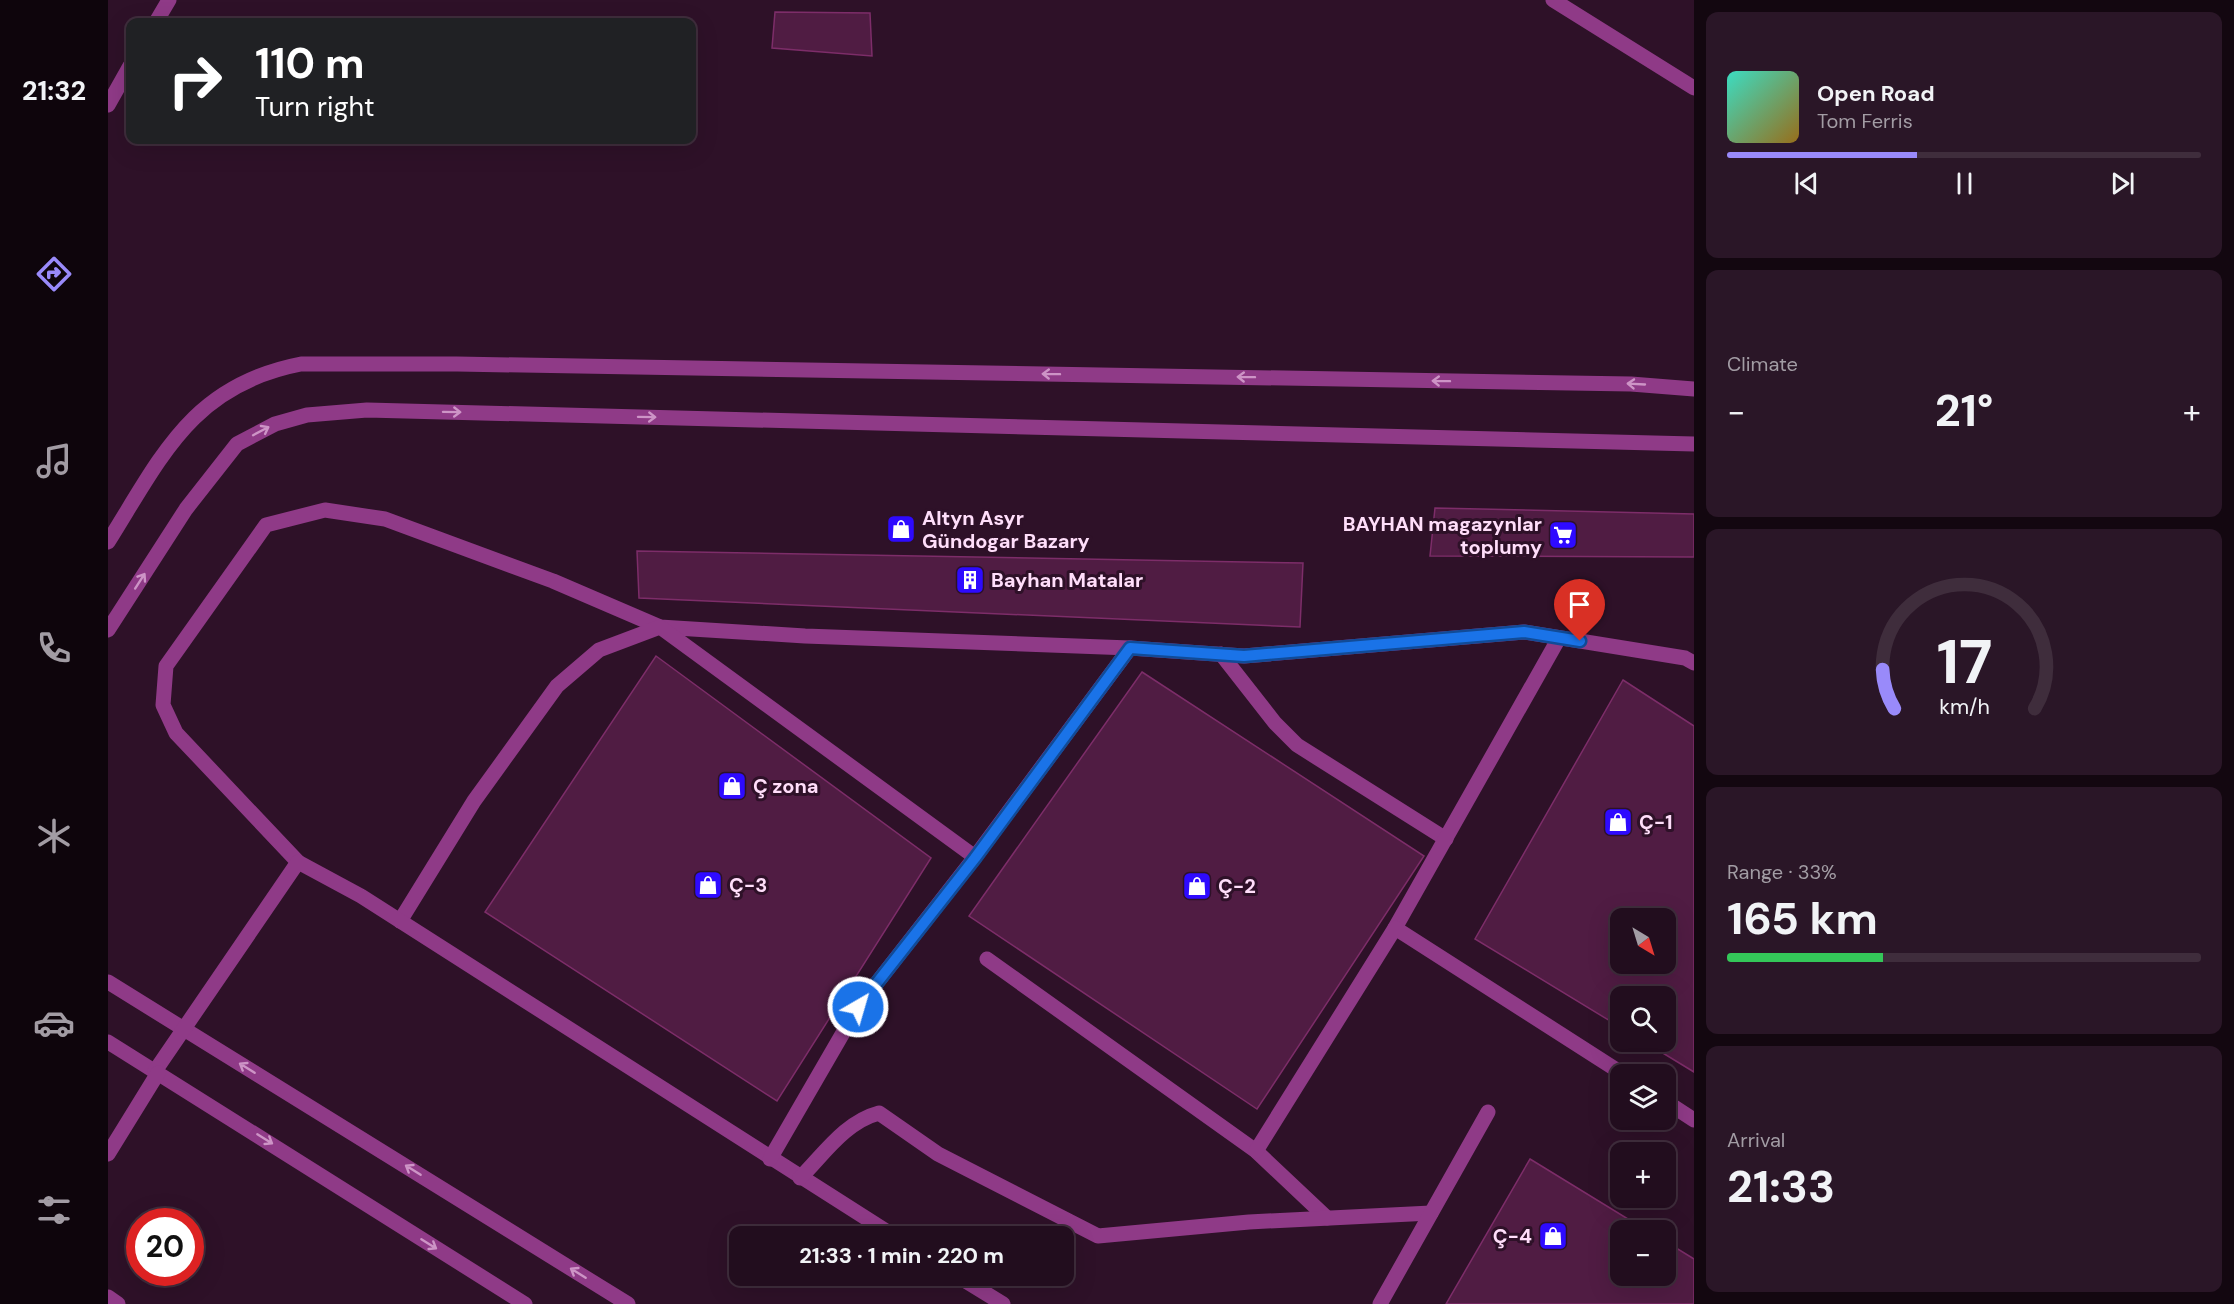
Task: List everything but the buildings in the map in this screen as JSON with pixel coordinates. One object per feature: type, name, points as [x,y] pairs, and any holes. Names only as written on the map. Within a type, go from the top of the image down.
[{"type":"street","points":[[158,18],[169,0]]},
{"type":"street","points":[[1553,0],[1694,88]]},
{"type":"street","points":[[108,105],[126,73]]},
{"type":"street","points":[[108,542],[165,451],[183,427],[208,404],[229,389],[276,369],[301,364],[400,363],[1631,384],[1694,389]]},
{"type":"street","points":[[108,630],[186,509],[237,444],[275,424],[307,416],[367,410],[1694,444]]},
{"type":"street","points":[[878,1226],[361,896],[298,862],[176,733],[163,705],[166,666],[266,525],[325,510],[385,519],[553,581],[660,627],[975,858]]},
{"type":"street","points":[[400,921],[474,801],[557,686],[599,650],[660,627],[805,636],[1130,648],[1244,656],[1524,632],[1685,658],[1694,663]]},
{"type":"street","points":[[1256,1151],[1395,928],[1559,638]]},
{"type":"street","points":[[770,1159],[858,1007],[975,858],[1130,648]]},
{"type":"street","points":[[1221,654],[1275,723],[1297,745],[1446,839]]},
{"type":"street","points":[[108,1154],[183,1028],[298,862]]},
{"type":"street","points":[[1395,928],[1610,1066]]},
{"type":"street","points":[[987,958],[1256,1151],[1327,1218]]},
{"type":"street","points":[[108,982],[628,1304]]},
{"type":"street","points":[[108,1042],[525,1304]]},
{"type":"street","points":[[1676,1108],[1694,1120]]},
{"type":"street","points":[[1380,1304],[1488,1112]]},
{"type":"street","points":[[800,1178],[848,1127],[865,1117],[879,1113],[938,1154],[1098,1236],[1249,1222],[1431,1213]]},
{"type":"street","points":[[974,1286],[1003,1304]]},
{"type":"street","points":[[108,1297],[118,1304]]},
{"type":"place","name":"Altyn Asyr Gündogar Bazary","points":[[901,529]]},
{"type":"place","name":"BAYHAN magazynlar toplumy","points":[[1563,535]]},
{"type":"place","name":"Bayhan Matalar","points":[[970,580]]},
{"type":"place","name":"Ç zona","points":[[732,786]]},
{"type":"place","name":"Ç-1","points":[[1618,822]]},
{"type":"place","name":"Ç-3","points":[[708,885]]},
{"type":"place","name":"Ç-2","points":[[1197,886]]},
{"type":"place","name":"Ç-4","points":[[1553,1236]]},
{"type":"route","points":[[858,1007],[975,858],[1130,648],[1244,656],[1524,632],[1580,641]]}]
